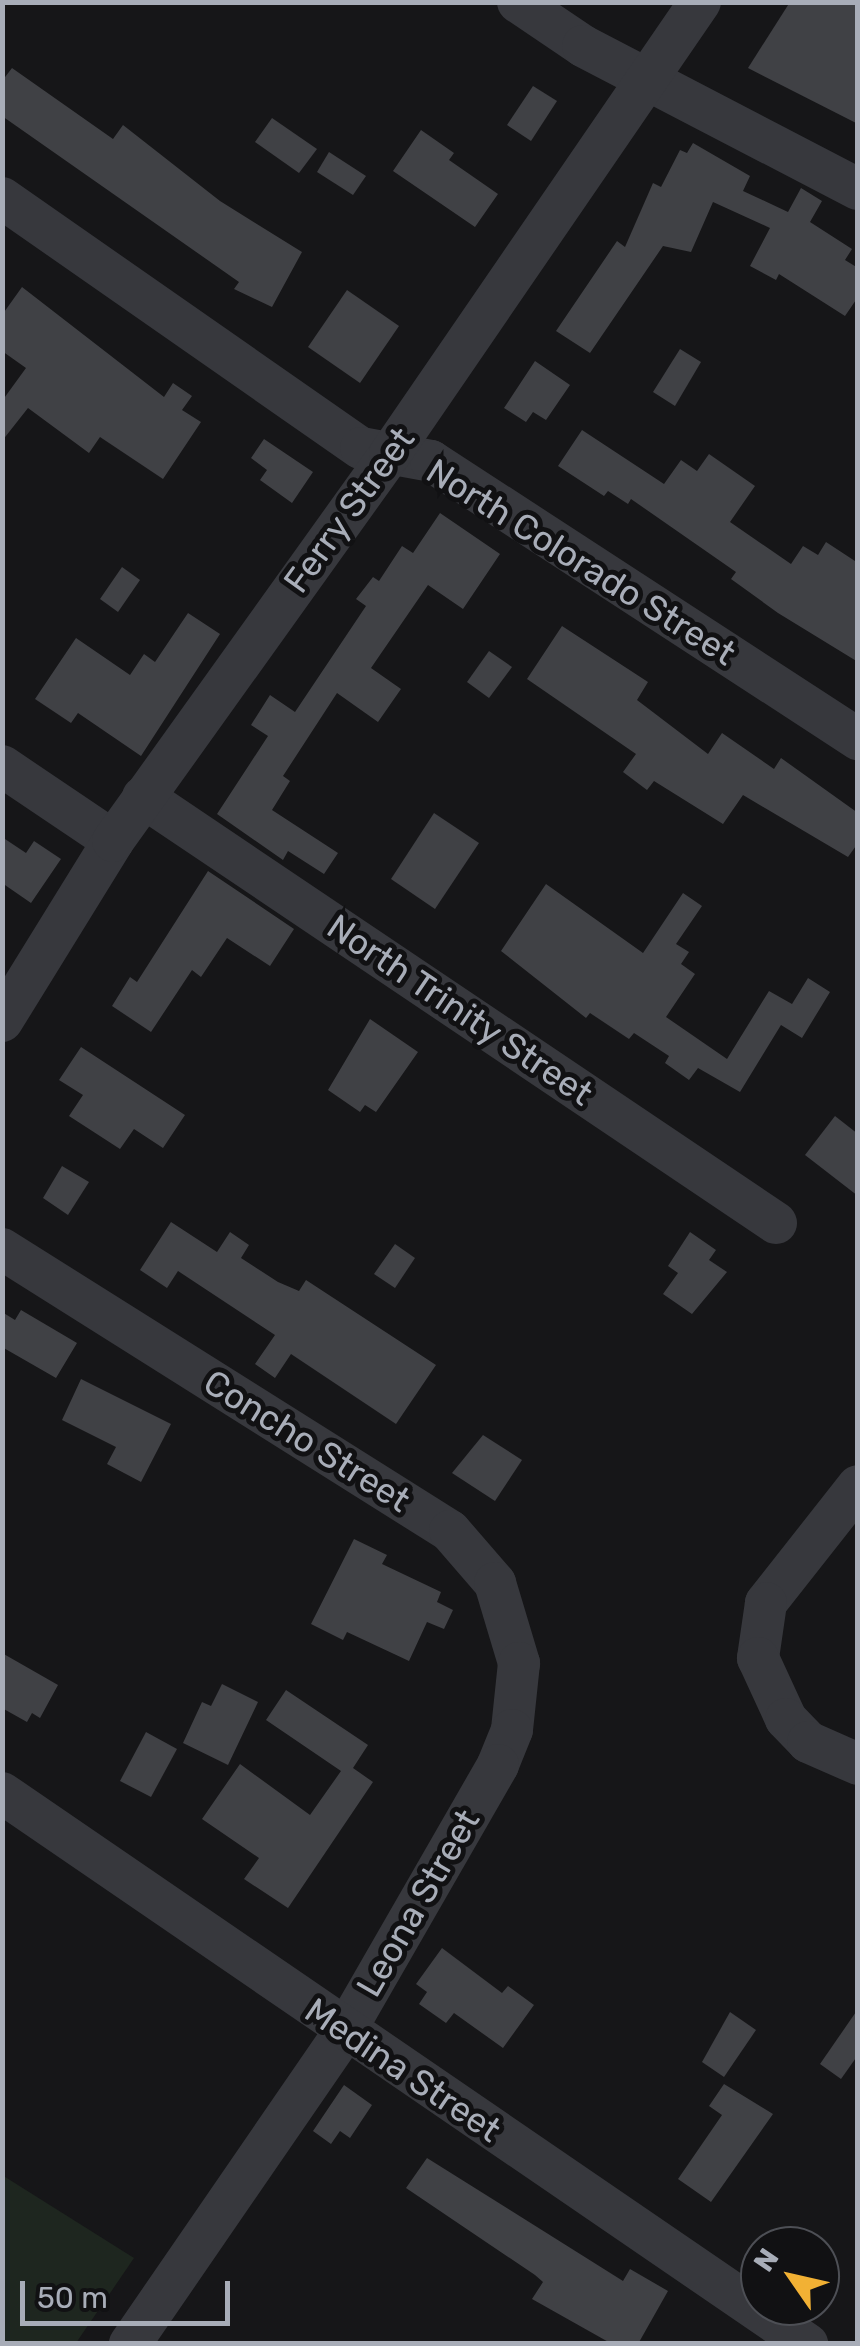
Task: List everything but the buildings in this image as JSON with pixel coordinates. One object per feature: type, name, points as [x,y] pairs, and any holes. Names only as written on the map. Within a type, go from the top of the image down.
[{"type":"street","points":[[518,2],[647,80],[858,189]]},
{"type":"street","name":"Ferry Street","points":[[2,1021],[112,842],[390,454],[700,2]]},
{"type":"street","name":"North Colorado Street","points":[[2,198],[362,448],[431,461],[858,739]]},
{"type":"street","points":[[2,766],[112,842]]},
{"type":"street","name":"North Trinity Street","points":[[143,797],[776,1223]]},
{"type":"street","name":"Concho Street","points":[[2,1249],[450,1532],[494,1584],[512,1625],[518,1702]]},
{"type":"street","points":[[858,1486],[766,1604],[758,1658],[786,1720],[808,1742],[858,1764]]},
{"type":"street","name":"Leona Street","points":[[130,2344],[345,2031],[498,1765],[518,1702]]},
{"type":"street","name":"Medina Street","points":[[2,1793],[807,2344]]},
{"type":"shaded area","points":[[2,2175],[134,2258],[76,2343],[3,2343]]}]
